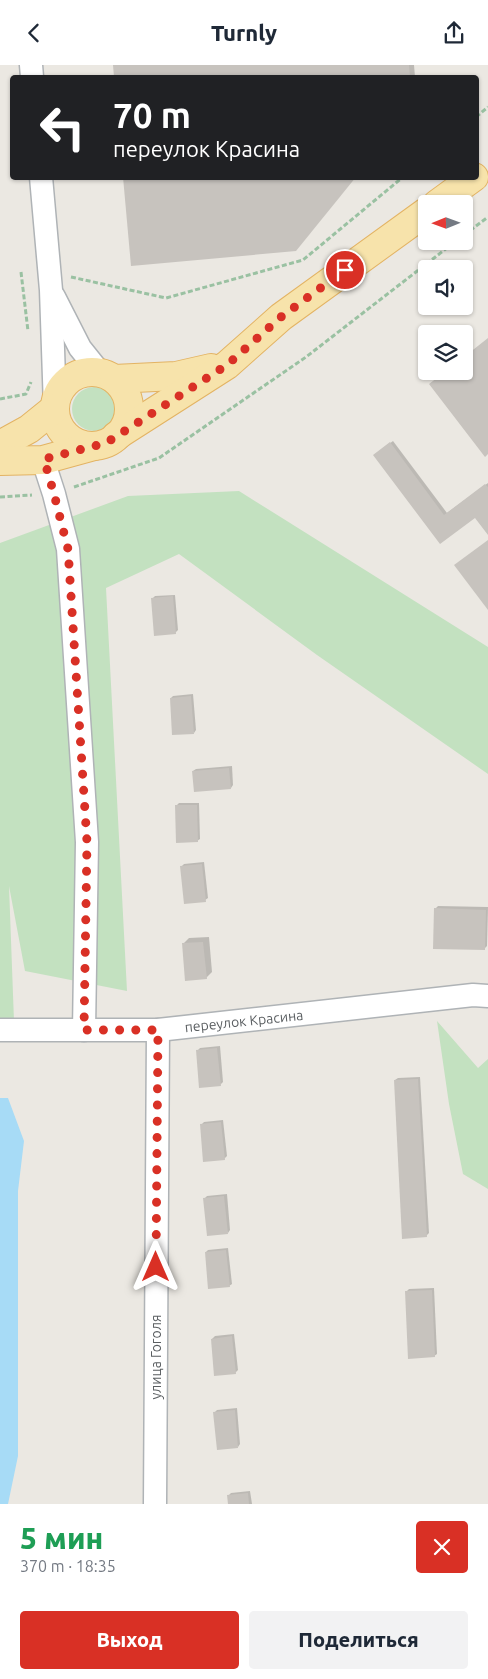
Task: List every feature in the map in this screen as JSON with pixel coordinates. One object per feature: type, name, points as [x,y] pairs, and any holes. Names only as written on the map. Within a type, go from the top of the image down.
[{"type":"main road","points":[[450,195],[471,180]]},
{"type":"main road","points":[[0,461],[44,459],[105,441],[227,365],[281,317],[418,218]]},
{"type":"main road","points":[[107,376],[121,387],[126,397],[128,407],[127,418],[123,428],[105,441],[82,444],[71,439],[62,431],[56,420],[55,408],[59,392],[69,379],[84,373],[107,376],[176,376],[227,365]]},
{"type":"main road","points":[[0,445],[28,429],[55,408]]},
{"type":"street","points":[[41,180],[57,283],[55,408]]},
{"type":"street","points":[[57,283],[80,348],[107,376]]},
{"type":"street","points":[[44,459],[68,549],[87,842],[84,1030]]},
{"type":"street","name":"переулок Красина","points":[[0,1030],[158,1030],[473,995],[488,996]]},
{"type":"street","name":"улица Гоголя","points":[[155,1504],[158,1030]]},
{"type":"path","points":[[57,283],[166,298],[303,260],[399,180]]},
{"type":"path","points":[[473,228],[488,217]]},
{"type":"path","points":[[0,497],[54,494],[159,458],[306,357],[444,250]]},
{"type":"path","points":[[21,273],[28,338]]},
{"type":"path","points":[[0,399],[26,394],[33,375]]},
{"type":"green space","points":[[90,387],[98,387],[110,393],[116,409],[110,425],[98,431],[90,431],[78,425],[72,413],[72,405],[78,393]]},
{"type":"green space","points":[[239,491],[488,647],[488,774],[317,655],[179,554],[106,588],[127,991],[25,971],[9,886],[14,1021],[0,1022],[0,543],[128,496]]},
{"type":"green space","points":[[437,1021],[478,1068],[488,1059],[488,1189],[463,1174],[449,1104]]},
{"type":"water","points":[[0,1098],[8,1098],[24,1141],[18,1191],[18,1456],[8,1504],[0,1504]]},
{"type":"building","points":[[113,65],[409,65],[410,75],[114,75]]},
{"type":"building","points":[[123,180],[354,180],[296,251],[131,266]]},
{"type":"building","points":[[488,338],[488,454],[485,457],[429,384],[434,380],[473,380],[473,350]]},
{"type":"building","points":[[390,442],[444,515],[485,484],[488,487],[488,535],[475,518],[440,544],[373,455]]},
{"type":"building","points":[[488,540],[488,610],[454,565]]},
{"type":"building","points":[[173,596],[176,634],[154,636],[151,598]]},
{"type":"building","points":[[191,696],[194,734],[172,735],[170,698]]},
{"type":"building","points":[[229,768],[231,789],[194,792],[192,771]]},
{"type":"building","points":[[175,805],[197,805],[198,842],[176,843]]},
{"type":"building","points":[[202,864],[206,902],[184,904],[180,866]]},
{"type":"building","points":[[434,908],[486,910],[485,950],[433,949]]},
{"type":"building","points":[[203,942],[207,979],[185,981],[182,943]]},
{"type":"building","points":[[217,1048],[221,1086],[199,1088],[196,1050]]},
{"type":"building","points":[[418,1079],[427,1237],[402,1239],[394,1080]]},
{"type":"building","points":[[221,1122],[225,1160],[203,1162],[200,1124]]},
{"type":"building","points":[[224,1196],[228,1234],[207,1236],[203,1198]]},
{"type":"building","points":[[226,1250],[230,1287],[208,1289],[205,1252]]},
{"type":"building","points":[[432,1290],[435,1357],[408,1359],[405,1291]]},
{"type":"building","points":[[232,1336],[236,1374],[214,1376],[211,1339]]},
{"type":"building","points":[[235,1410],[238,1448],[217,1450],[213,1412]]},
{"type":"building","points":[[248,1493],[249,1504],[228,1504],[227,1495]]},
{"type":"route","points":[[156,1267],[158,1030],[84,1030],[87,842],[68,549],[44,459],[106,443],[227,365],[281,317],[345,270]]}]
